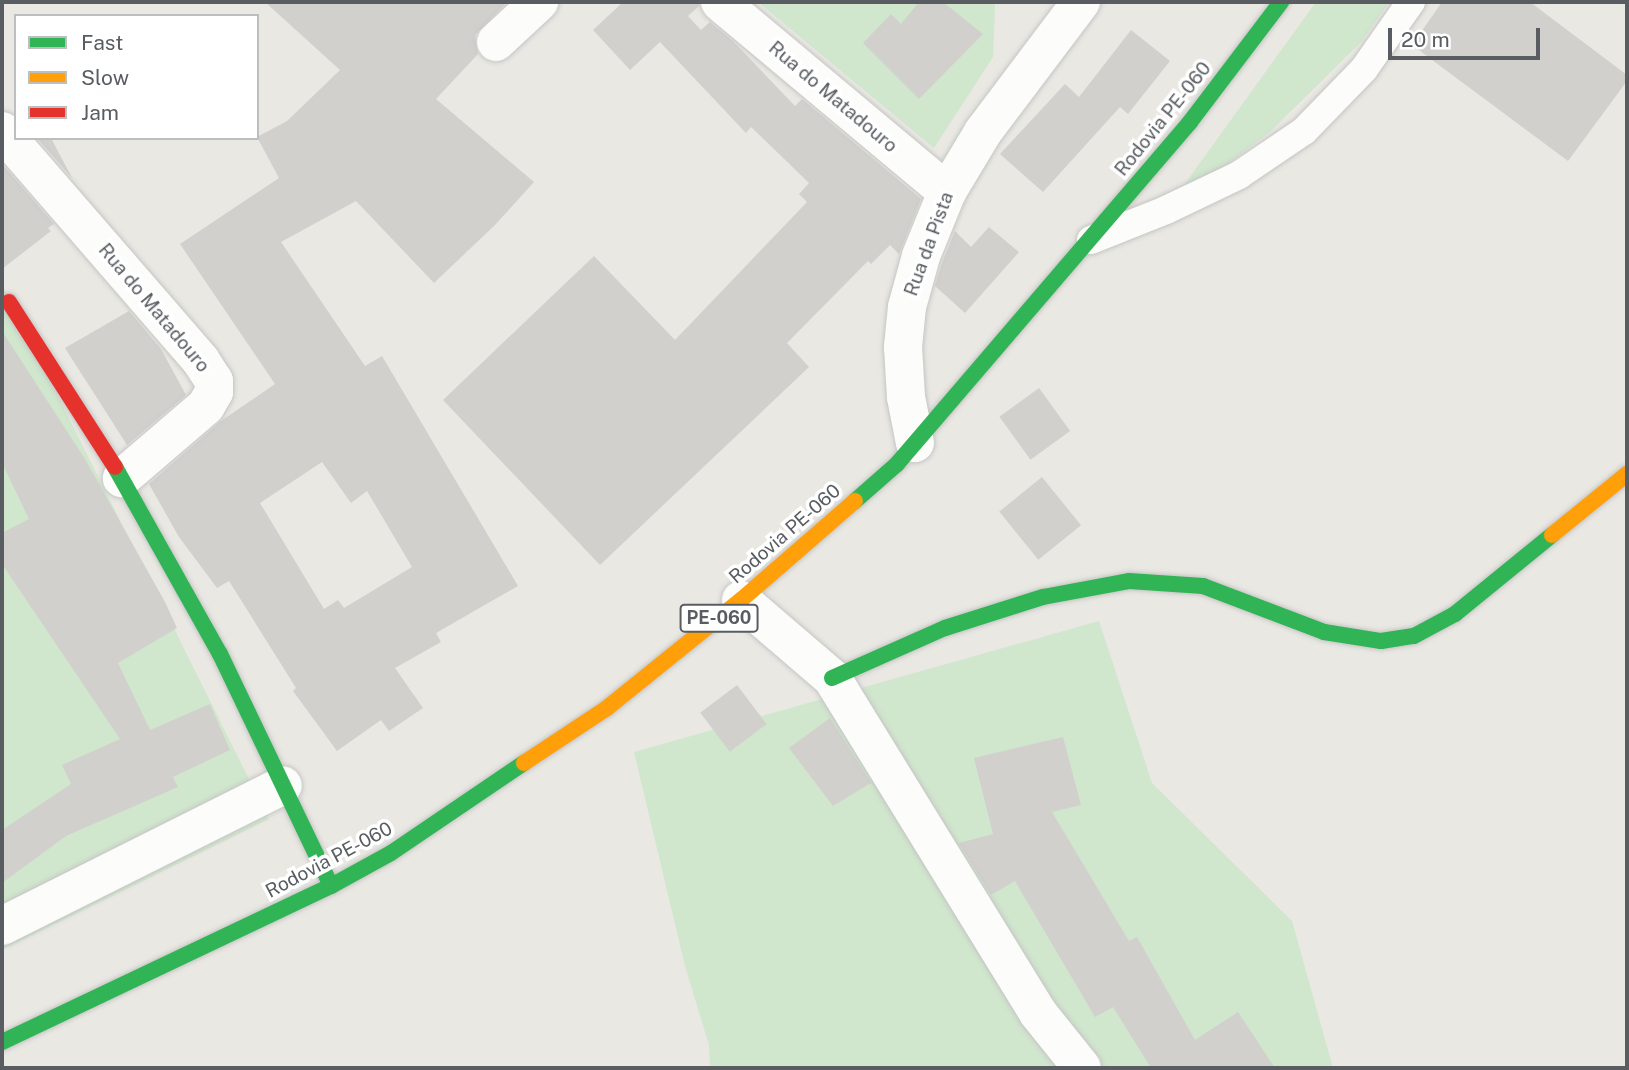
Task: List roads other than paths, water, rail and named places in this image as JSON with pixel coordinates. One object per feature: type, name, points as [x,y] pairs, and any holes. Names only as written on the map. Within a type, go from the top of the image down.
[{"type":"main road","name":"Rodovia PE-060","points":[[2,1042],[331,886],[391,853],[511,775],[607,708],[741,600],[897,464],[1191,122],[1281,2]]},
{"type":"main road","points":[[9,302],[121,478],[220,654],[331,886]]},
{"type":"main road","points":[[832,678],[945,628],[1043,597],[1129,581],[1203,586],[1324,632],[1381,641],[1415,636],[1455,614],[1627,474]]},
{"type":"street","points":[[496,42],[539,2]]},
{"type":"street","name":"Rua do Matadouro","points":[[720,2],[947,192]]},
{"type":"street","name":"Rua da Pista","points":[[915,443],[906,397],[903,347],[907,307],[921,256],[947,192],[983,132],[1070,6]]},
{"type":"street","name":"Rua do Matadouro","points":[[2,131],[201,360],[214,381],[214,392],[206,406],[121,478]]},
{"type":"street","points":[[741,600],[832,678],[1038,1013],[1082,1068]]},
{"type":"street","points":[[2,926],[283,785]]},
{"type":"lane","points":[[1091,240],[1167,210],[1240,175],[1304,131],[1364,68],[1410,2]]}]
